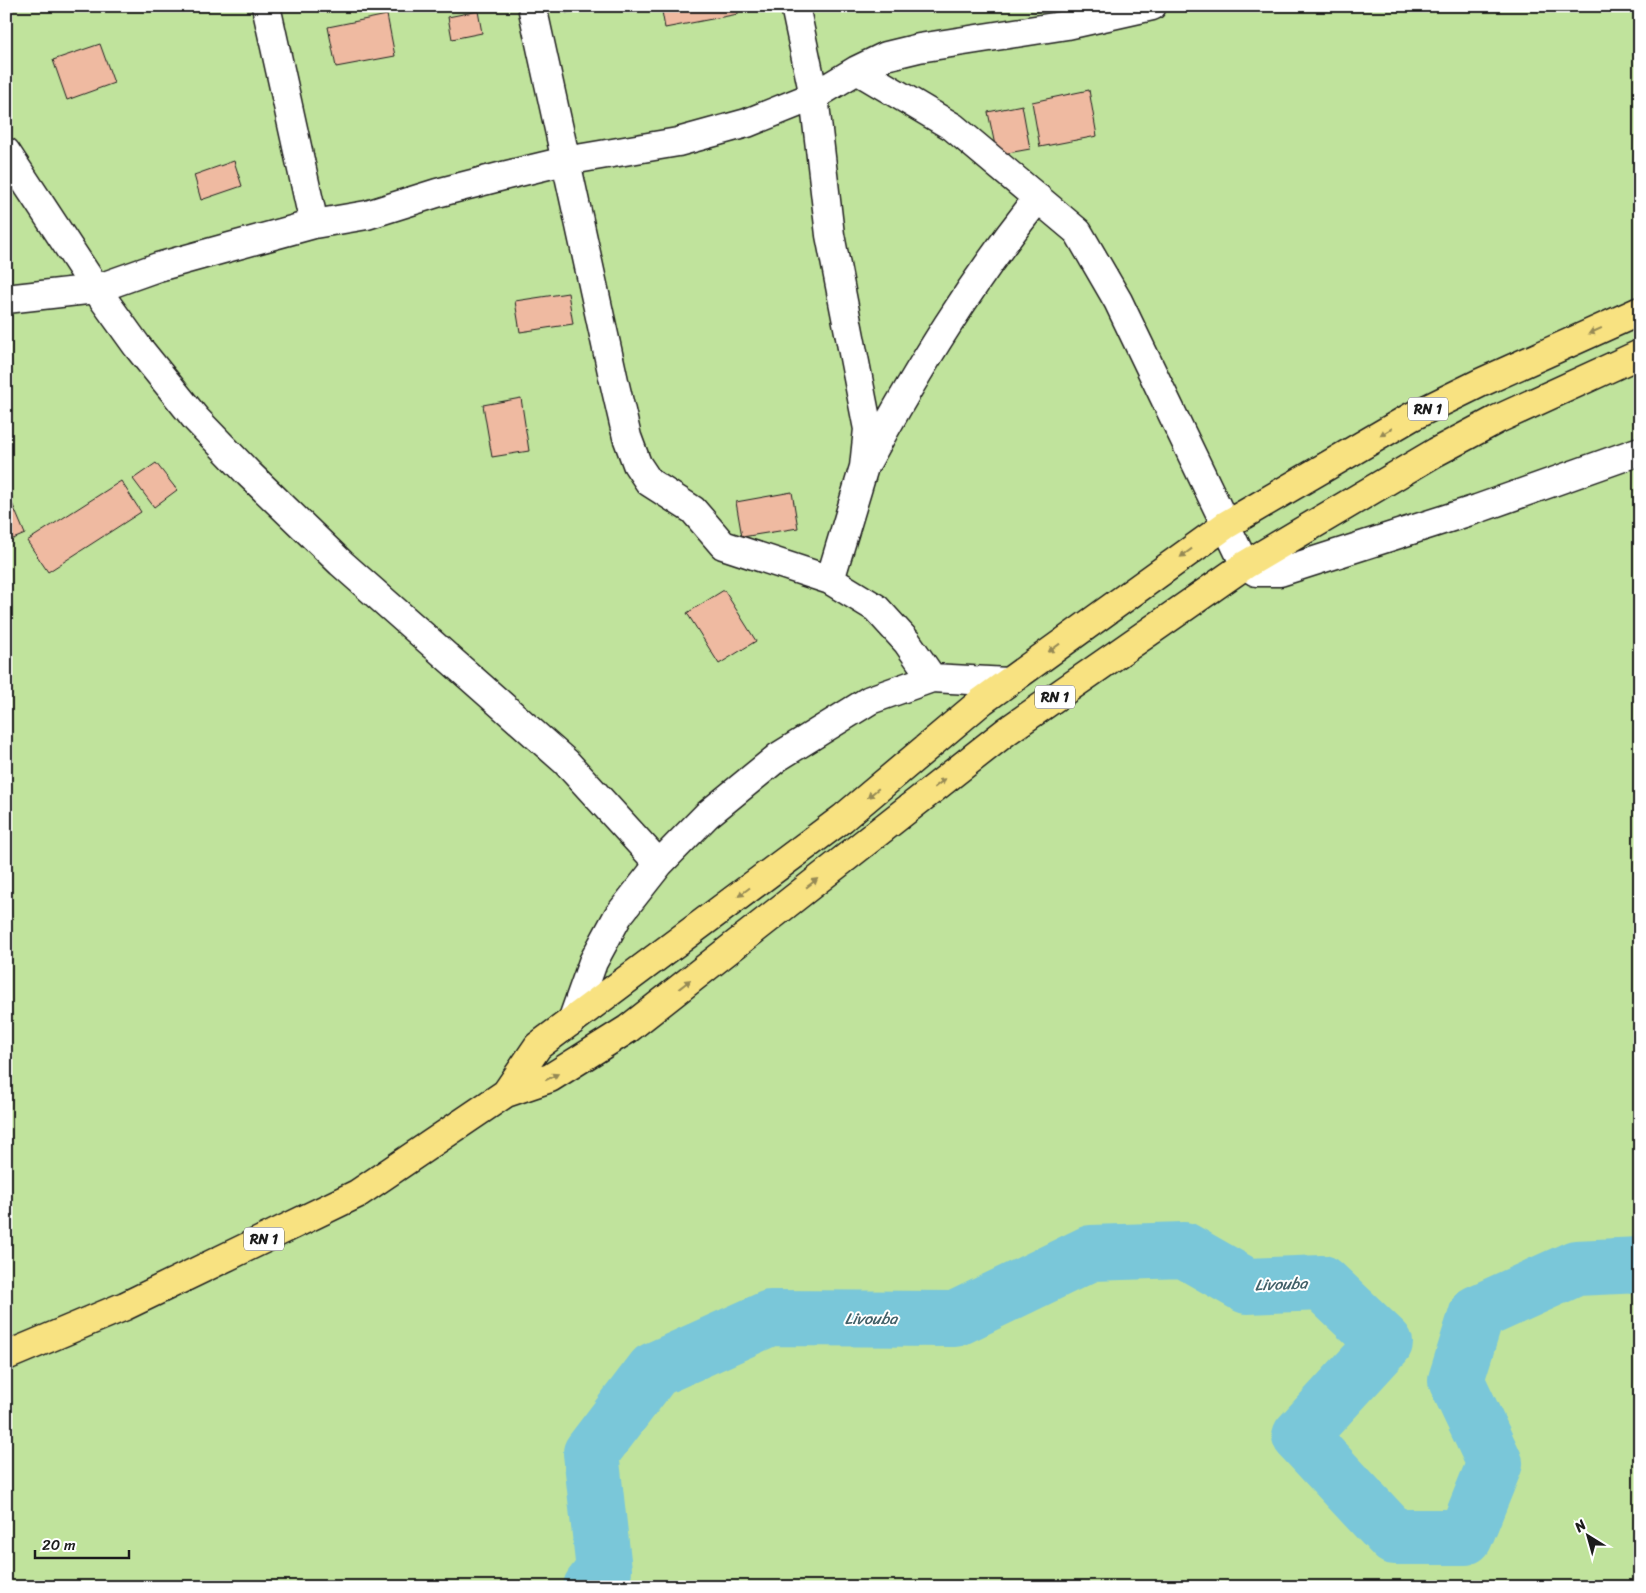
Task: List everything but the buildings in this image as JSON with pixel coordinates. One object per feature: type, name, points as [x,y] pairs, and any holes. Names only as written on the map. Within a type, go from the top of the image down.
[{"type":"highway","name":"RN 1","points":[[506,1093],[538,1046],[843,818],[982,701],[1226,525],[1410,417],[1480,383],[1640,311]]},
{"type":"highway","name":"RN 1","points":[[6,1356],[126,1306],[357,1194],[506,1093],[550,1078],[628,1029],[1007,731],[1245,565],[1436,452],[1498,419],[1640,354]]},
{"type":"street","points":[[266,6],[314,224]]},
{"type":"street","points":[[532,6],[614,381],[637,464],[649,482],[693,510],[723,545],[830,580],[876,608],[908,642],[932,678]]},
{"type":"street","points":[[795,6],[814,96],[830,235],[868,429],[864,468],[830,580]]},
{"type":"street","points":[[6,299],[96,289],[158,267],[314,224],[367,215],[437,193],[565,161],[678,142],[747,123],[814,96],[857,70],[886,56],[1065,16],[1152,6]]},
{"type":"street","points":[[857,70],[953,127],[1078,232],[1109,286],[1245,565],[1256,572],[1280,572],[1477,510],[1640,451]]},
{"type":"street","points":[[6,152],[96,289],[137,346],[196,419],[248,474],[341,563],[566,762],[659,864]]},
{"type":"street","points":[[864,468],[915,374],[963,298],[1000,246],[1038,198]]},
{"type":"street","points":[[572,1021],[593,962],[618,916],[659,864],[707,815],[778,757],[870,700],[932,678],[1008,682]]},
{"type":"green space","points":[[6,6],[1640,6],[1640,1587],[6,1587]]},
{"type":"waterway","name":"Livouba","points":[[591,1587],[604,1570],[591,1453],[654,1370],[770,1318],[955,1319],[1091,1253],[1184,1250],[1247,1286],[1322,1283],[1385,1343],[1300,1436],[1394,1537],[1465,1537],[1495,1463],[1456,1380],[1477,1313],[1576,1268],[1640,1265]]}]
